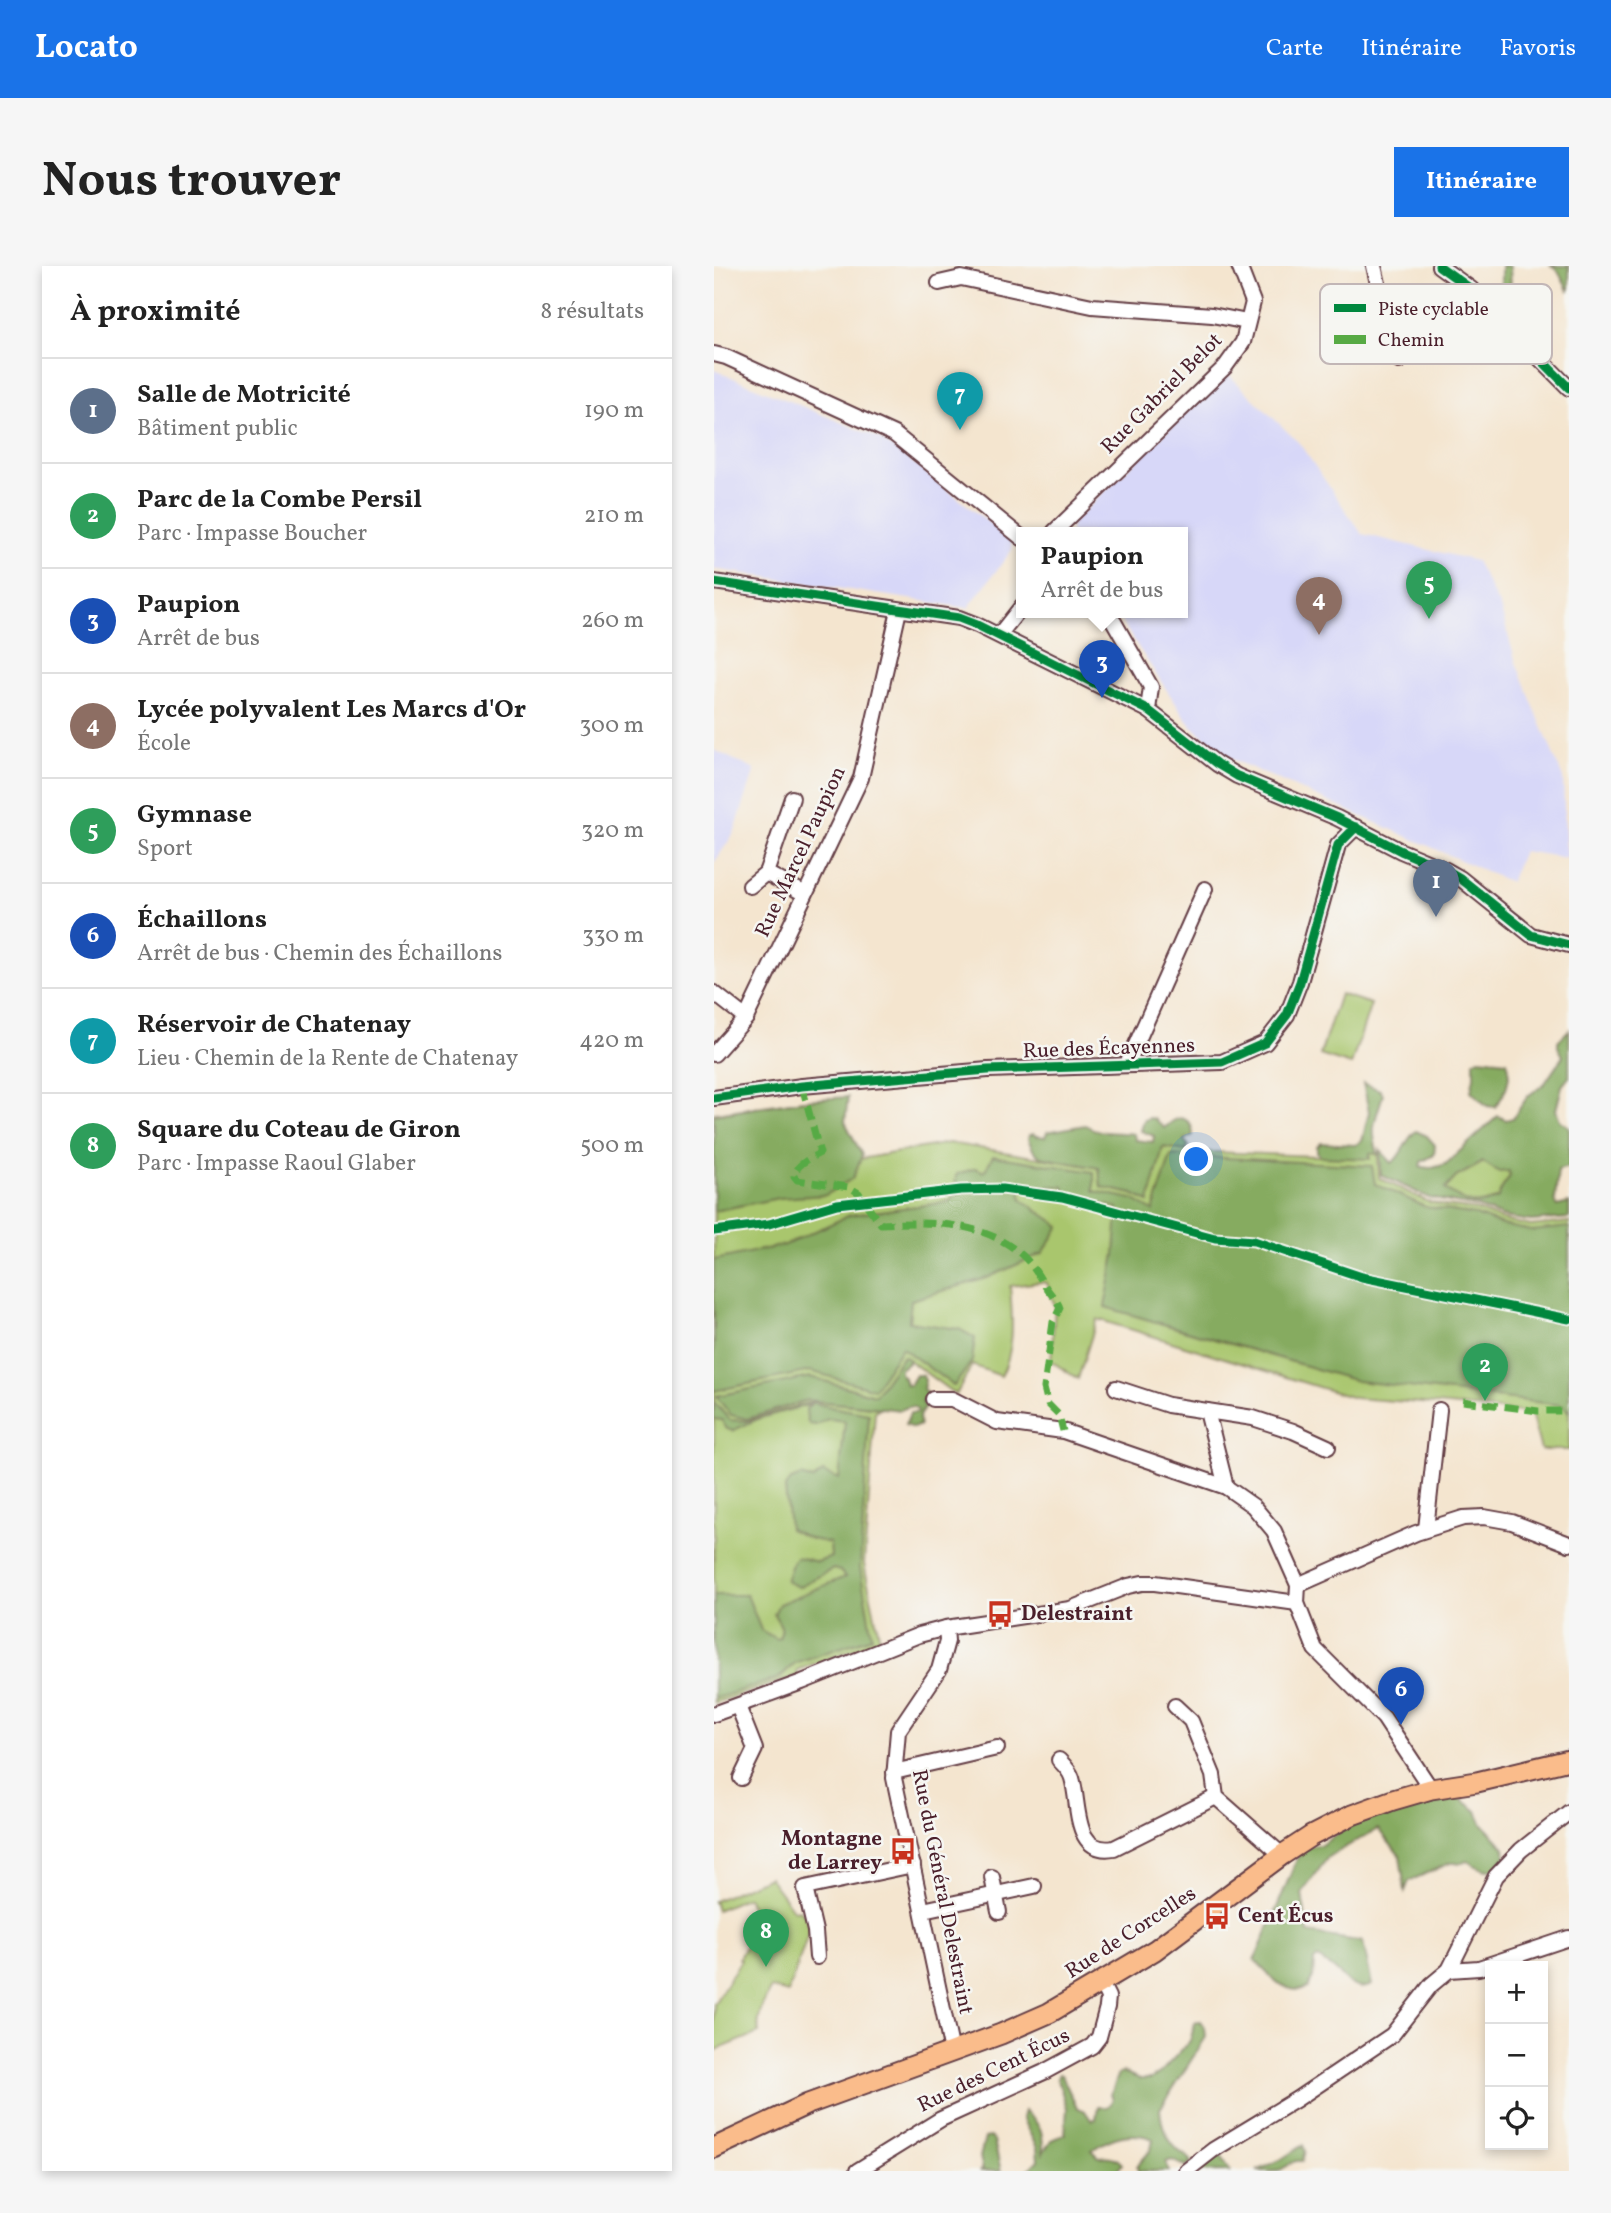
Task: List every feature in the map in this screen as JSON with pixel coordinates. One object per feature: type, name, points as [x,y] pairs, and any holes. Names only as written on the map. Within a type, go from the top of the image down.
[{"type":"main road","name":"Rue de Corcelles","points":[[714,2148],[808,2104],[1001,2034],[1049,2013],[1155,1950],[1282,1855],[1311,1836],[1352,1815],[1431,1789],[1477,1782],[1569,1760]]},
{"type":"street","name":"Rue Gabriel Belot","points":[[1059,527],[1224,367],[1243,342],[1253,302],[1239,266]]},
{"type":"street","points":[[1374,266],[1378,284]]},
{"type":"street","points":[[1439,266],[1464,284]]},
{"type":"street","points":[[939,283],[961,278],[1092,306],[1212,315],[1247,322]]},
{"type":"street","points":[[714,354],[726,357],[894,434],[1016,534]]},
{"type":"street","points":[[1545,364],[1569,388]]},
{"type":"street","points":[[714,582],[958,618],[999,635],[1148,710],[1227,770],[1356,827],[1460,878],[1531,935],[1569,945]]},
{"type":"street","name":"Rue Marcel Paupion","points":[[714,1055],[746,1018],[861,778],[899,610]]},
{"type":"street","points":[[999,635],[1016,613]]},
{"type":"street","points":[[1111,618],[1152,687],[1148,710]]},
{"type":"street","points":[[750,886],[766,873],[792,797]]},
{"type":"street","name":"Rue des Écayennes","points":[[714,1098],[802,1086],[988,1070],[1222,1062],[1265,1043],[1287,1015],[1300,982],[1338,845],[1356,827]]},
{"type":"street","points":[[766,873],[805,894]]},
{"type":"street","points":[[1127,1065],[1205,890]]},
{"type":"street","points":[[714,993],[746,1018]]},
{"type":"street","points":[[1116,1388],[1168,1405],[1253,1418],[1293,1431],[1328,1447]]},
{"type":"street","points":[[933,1399],[952,1399],[997,1422],[1063,1431],[1226,1487],[1252,1506],[1275,1531],[1298,1585],[1297,1602],[1315,1649],[1384,1718],[1431,1789]]},
{"type":"street","points":[[1426,1529],[1439,1410]]},
{"type":"street","points":[[1207,1411],[1226,1487]]},
{"type":"street","points":[[1298,1585],[1426,1529],[1456,1519],[1484,1517],[1525,1526],[1569,1544]]},
{"type":"street","points":[[714,1714],[919,1635],[946,1628],[1070,1609],[1142,1583],[1297,1602]]},
{"type":"street","name":"Rue du Général Delestraint","points":[[946,1628],[947,1641],[939,1671],[898,1731],[894,1772],[952,2052]]},
{"type":"street","points":[[738,1706],[755,1749],[741,1778]]},
{"type":"street","points":[[1175,1706],[1191,1721],[1213,1775],[1216,1797],[1282,1855]]},
{"type":"street","points":[[894,1772],[997,1748]]},
{"type":"street","points":[[1059,1760],[1072,1774],[1086,1840],[1103,1850],[1114,1848],[1216,1797]]},
{"type":"street","points":[[1186,2171],[1213,2150],[1263,2121],[1392,2035],[1431,1985],[1449,1970],[1496,1876],[1521,1850],[1569,1812]]},
{"type":"street","points":[[817,1957],[815,1931],[805,1888],[913,1865]]},
{"type":"street","points":[[992,1877],[999,1912]]},
{"type":"street","points":[[923,1910],[1034,1886]]},
{"type":"street","points":[[1449,1970],[1479,1968],[1569,1938]]},
{"type":"street","name":"Rue des Cent Écus","points":[[857,2171],[941,2119],[1054,2067],[1092,2046],[1099,2037],[1107,2007],[1108,1997],[1101,1983]]},
{"type":"shaded area","points":[[714,370],[879,438],[1011,540],[1012,550],[968,608],[714,569]]},
{"type":"shaded area","points":[[1227,373],[1299,443],[1362,534],[1476,561],[1500,607],[1516,663],[1563,778],[1566,858],[1523,851],[1510,882],[1225,756],[1188,722],[1119,618],[1188,618],[1188,527],[1071,527],[1072,523]]},
{"type":"shaded area","points":[[714,750],[755,770],[734,833],[714,863]]},
{"type":"green space","points":[[1501,266],[1510,266],[1511,284],[1501,284]]},
{"type":"green space","points":[[1551,266],[1569,266],[1569,292],[1558,271]]},
{"type":"green space","points":[[1340,994],[1371,1004],[1351,1065],[1320,1055]]},
{"type":"green space","points":[[1569,1030],[1569,1077],[1562,1086],[1556,1110],[1560,1120],[1569,1127],[1569,1167],[1558,1170],[1555,1200],[1557,1206],[1569,1203],[1569,1218],[1531,1221],[1504,1217],[1478,1207],[1429,1198],[1381,1175],[1380,1150],[1392,1163],[1416,1131],[1427,1136],[1435,1145],[1434,1155],[1421,1162],[1420,1166],[1434,1168],[1447,1163],[1498,1116],[1506,1120],[1513,1118],[1528,1096],[1545,1083],[1563,1056],[1558,1041]],"holes":[[[1483,1162],[1499,1172],[1509,1171],[1510,1176],[1498,1198],[1490,1201],[1470,1203],[1445,1189],[1456,1177]]]},
{"type":"green space","points":[[1479,1058],[1507,1061],[1509,1067],[1507,1085],[1495,1107],[1487,1106],[1471,1091],[1474,1061]]},
{"type":"green space","points":[[1363,1083],[1383,1094],[1374,1129],[1378,1154],[1370,1153],[1370,1159],[1321,1157],[1317,1147],[1321,1143],[1355,1145],[1362,1141],[1369,1112]]},
{"type":"green space","points":[[848,1097],[845,1122],[862,1155],[853,1178],[826,1195],[779,1198],[714,1211],[714,1115],[803,1100]]},
{"type":"green space","points":[[804,1100],[833,1167],[860,1159],[949,1143],[1100,1168],[1101,1187],[1133,1194],[1148,1202],[1163,1147],[1185,1151],[1369,1158],[1369,1153],[1378,1154],[1379,1178],[1428,1202],[1477,1210],[1503,1220],[1531,1226],[1569,1222],[1569,1450],[1541,1450],[1531,1413],[1354,1398],[1097,1319],[1078,1379],[1051,1361],[1055,1307],[1047,1283],[1010,1286],[1011,1343],[1001,1376],[972,1365],[956,1395],[903,1356],[875,1395],[810,1377],[780,1407],[807,1400],[879,1408],[875,1412],[864,1564],[880,1640],[797,1670],[798,1676],[714,1703],[714,1113]]},
{"type":"green space","points":[[1150,1118],[1164,1128],[1177,1119],[1184,1119],[1190,1124],[1193,1135],[1184,1140],[1189,1146],[1185,1151],[1163,1147],[1149,1202],[1133,1194],[1101,1187],[1099,1168],[1040,1157],[1028,1139],[1029,1135],[1033,1134],[1045,1137],[1047,1132],[1085,1125],[1104,1132],[1134,1134],[1135,1140],[1153,1142],[1154,1136],[1141,1131],[1144,1120]]},
{"type":"green space","points":[[1171,1155],[1372,1166],[1375,1184],[1426,1207],[1476,1215],[1502,1225],[1531,1231],[1569,1227],[1569,1412],[1561,1405],[1357,1381],[1105,1307],[1115,1254],[1118,1208],[1068,1197],[1063,1186],[1020,1188],[1022,1200],[1060,1226],[1043,1253],[987,1278],[911,1300],[909,1322],[959,1329],[975,1338],[972,1361],[954,1386],[902,1348],[874,1389],[810,1371],[714,1391],[714,1260],[785,1245],[850,1215],[947,1202],[972,1187],[958,1186],[955,1181],[957,1174],[976,1168],[984,1172],[993,1156],[1094,1172],[1094,1191],[1132,1199],[1153,1211]]},
{"type":"green space","points":[[1484,1162],[1509,1170],[1510,1176],[1498,1198],[1482,1203],[1470,1203],[1445,1189],[1456,1177]]},
{"type":"green space","points":[[903,1356],[908,1359],[908,1363],[900,1369],[900,1373],[906,1385],[910,1385],[916,1375],[922,1375],[925,1380],[923,1389],[928,1395],[922,1401],[925,1407],[919,1416],[920,1425],[913,1428],[905,1425],[910,1413],[918,1411],[912,1407],[901,1410],[807,1400],[747,1419],[731,1415],[716,1396],[810,1377],[875,1395]]},
{"type":"green space","points":[[714,1402],[730,1420],[747,1421],[812,1402],[869,1414],[860,1568],[872,1637],[795,1663],[779,1678],[714,1699],[714,1595],[747,1595],[761,1630],[776,1639],[781,1631],[774,1614],[779,1604],[845,1577],[840,1571],[833,1569],[798,1587],[786,1581],[796,1557],[818,1562],[831,1557],[830,1543],[811,1539],[789,1529],[785,1488],[791,1480],[801,1476],[813,1480],[823,1472],[839,1479],[845,1421],[828,1419],[816,1425],[809,1424],[806,1409],[811,1404],[760,1418],[732,1431],[725,1428],[722,1420],[714,1419]]},
{"type":"green space","points":[[1452,1792],[1477,1811],[1483,1825],[1504,1847],[1506,1865],[1486,1870],[1467,1861],[1450,1863],[1409,1881],[1405,1891],[1400,1856],[1378,1829],[1328,1857],[1302,1893],[1308,1933],[1363,1942],[1372,1985],[1361,1988],[1353,1985],[1318,1958],[1314,1961],[1313,1977],[1308,1988],[1292,1989],[1279,1983],[1255,1960],[1302,1847],[1321,1845],[1356,1822],[1420,1798]]},
{"type":"green space","points":[[769,1877],[794,1911],[800,1910],[806,1917],[809,1931],[788,1993],[771,1988],[766,1998],[760,2016],[759,2033],[714,2051],[714,2004],[741,1960],[739,1958],[758,1922],[747,1897],[717,1910],[714,1901]]},
{"type":"green space","points":[[1200,2021],[1205,2028],[1206,2037],[1160,2109],[1168,2137],[1192,2162],[1186,2167],[1172,2160],[1166,2162],[1169,2171],[1138,2171],[1137,2166],[1151,2150],[1153,2139],[1129,2135],[1114,2138],[1092,2150],[1099,2157],[1112,2157],[1120,2161],[1122,2164],[1117,2171],[1027,2171],[1038,2160],[1037,2148],[1022,2118],[1024,2111],[1035,2120],[1040,2129],[1043,2153],[1051,2140],[1065,2134],[1067,2108],[1057,2078],[1059,2074],[1077,2108],[1085,2111],[1091,2120],[1096,2119],[1098,2107],[1107,2106],[1113,2099],[1111,2094],[1119,2073],[1151,2079],[1190,2041],[1195,2023]]},
{"type":"green space","points":[[991,2137],[1001,2171],[979,2171],[983,2170],[980,2157],[985,2138]]},
{"type":"green space","points":[[1303,2145],[1305,2151],[1302,2161],[1296,2161],[1278,2171],[1257,2171],[1280,2160]]},
{"type":"green space","points":[[1221,2155],[1230,2171],[1195,2171],[1212,2156]]},
{"type":"marked path","points":[[802,1086],[820,1153],[798,1168],[794,1176],[797,1180],[849,1187],[859,1193],[881,1224],[937,1224],[973,1229],[990,1235],[1022,1255],[1032,1266],[1060,1308],[1053,1322],[1044,1388],[1048,1404],[1059,1415],[1063,1431]]},
{"type":"marked path","points":[[1463,1401],[1538,1411],[1569,1411]]},
{"type":"cycle path","points":[[1439,266],[1464,284]]},
{"type":"cycle path","points":[[1545,364],[1569,388]]},
{"type":"cycle path","points":[[714,582],[959,618],[977,625],[1148,710],[1217,764],[1237,776],[1337,818],[1401,851],[1446,870],[1460,878],[1531,935],[1569,945]]},
{"type":"cycle path","points":[[714,1098],[802,1086],[988,1070],[1222,1062],[1265,1043],[1287,1015],[1300,982],[1338,845],[1356,827]]},
{"type":"cycle path","points":[[714,1231],[769,1224],[837,1204],[961,1190],[1002,1189],[1062,1197],[1215,1238],[1254,1241],[1362,1277],[1569,1319]]},
{"type":"place","name":"Réservoir de Chatenay","points":[[960,430]]},
{"type":"place","name":"Gymnase","points":[[1429,619]]},
{"type":"place","name":"Lycée polyvalent Les Marcs d'Or","points":[[1319,635]]},
{"type":"place","name":"Paupion","points":[[1102,698]]},
{"type":"place","name":"Salle de Motricité","points":[[1436,917]]},
{"type":"place","name":"Parc de la Combe Persil","points":[[1485,1401]]},
{"type":"place","name":"Delestraint","points":[[1000,1614]]},
{"type":"place","name":"Échaillons","points":[[1401,1725]]},
{"type":"place","name":"Montagne de Larrey","points":[[903,1851]]},
{"type":"place","name":"Cent Écus","points":[[1217,1916]]},
{"type":"place","name":"Square du Coteau de Giron","points":[[766,1967]]}]
